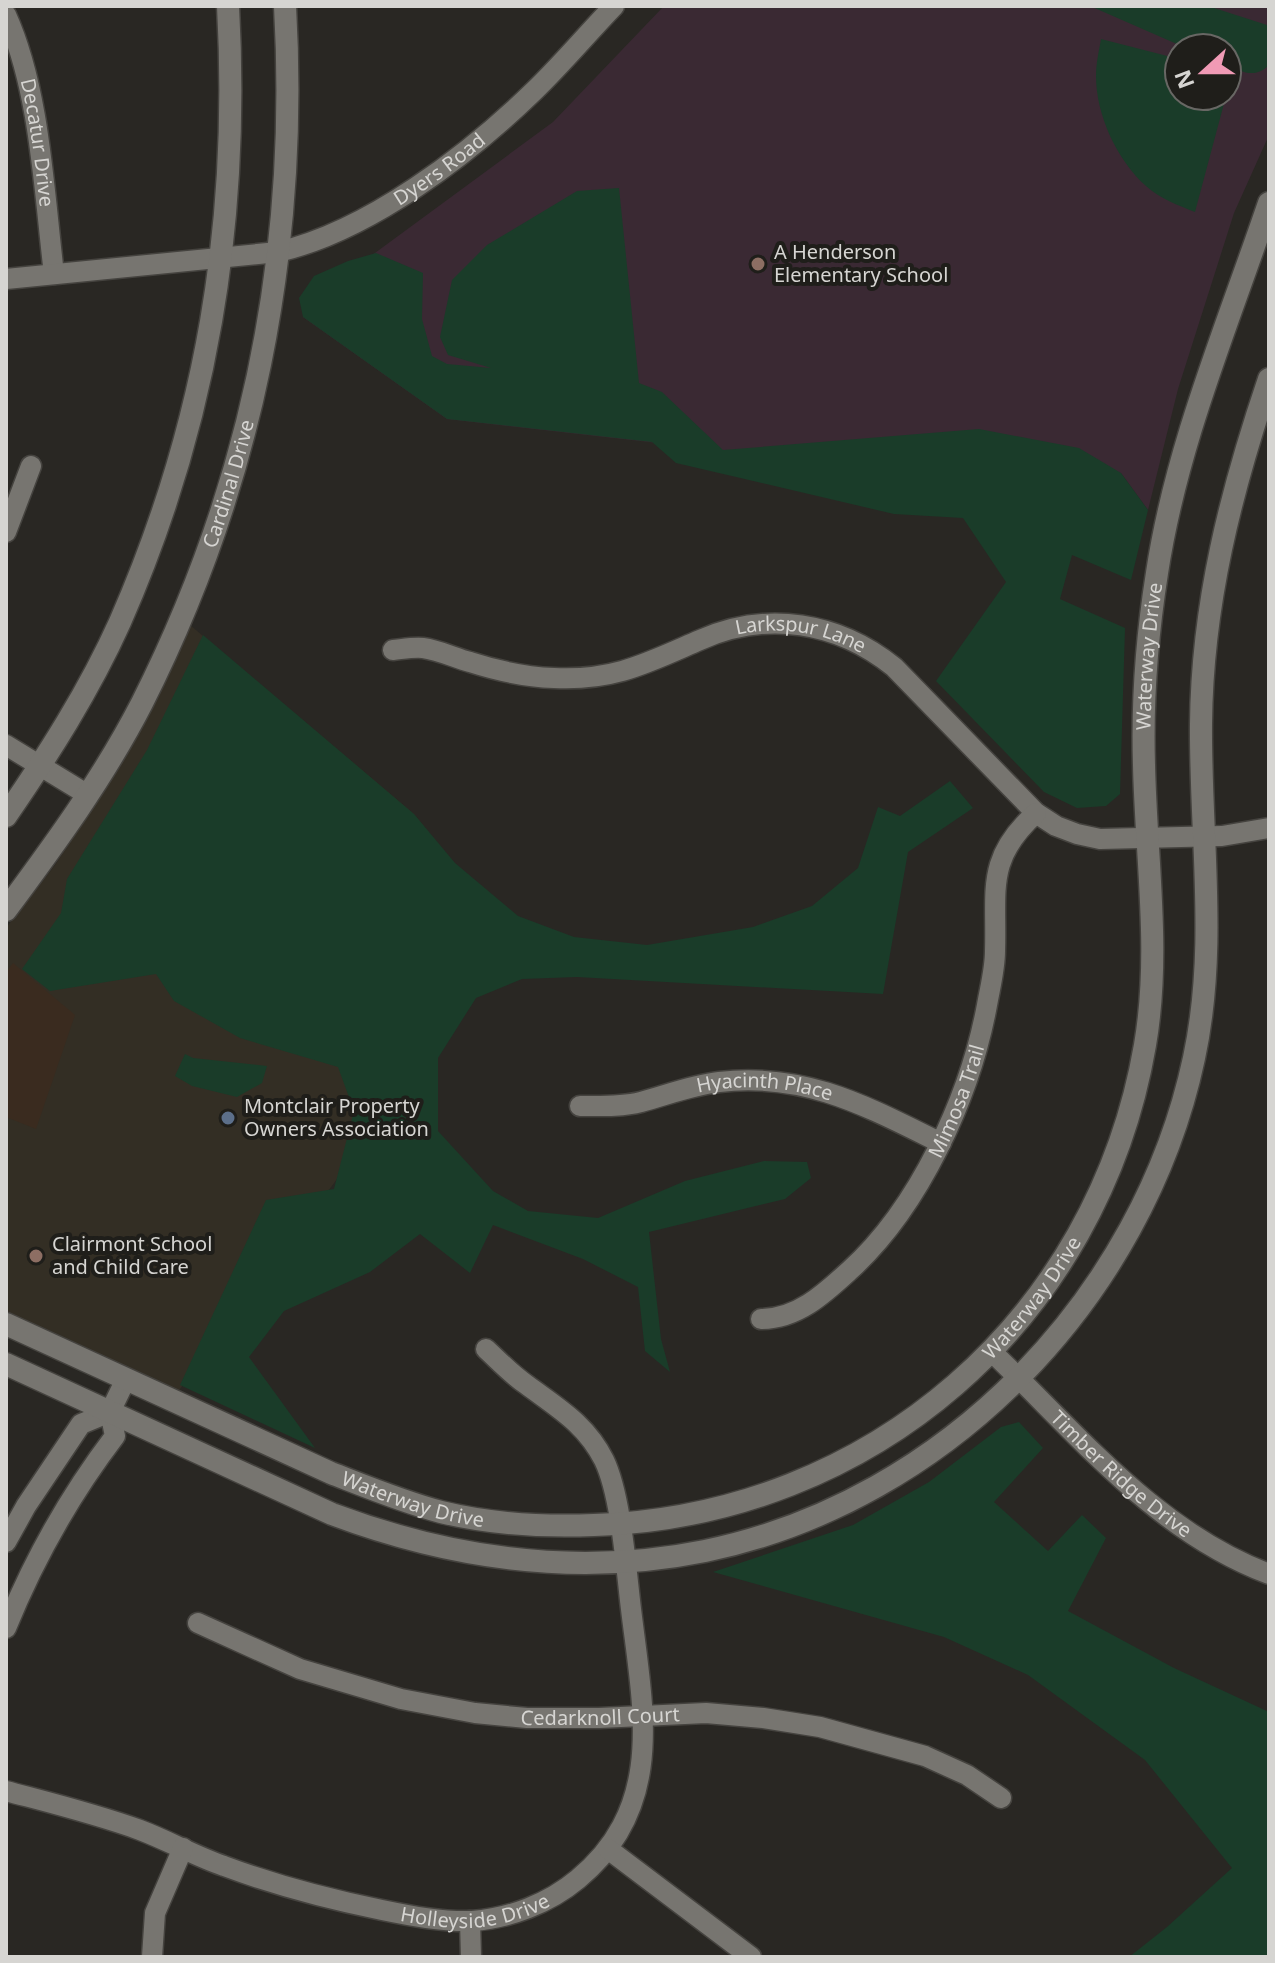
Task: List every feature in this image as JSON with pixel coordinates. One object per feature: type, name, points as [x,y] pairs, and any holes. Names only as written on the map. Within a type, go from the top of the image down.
[{"type":"main road","points":[[6,816],[91,680],[150,548],[174,477],[215,310],[222,258],[230,181],[232,106],[228,6]]},
{"type":"main road","name":"Cardinal Drive","points":[[6,910],[88,795],[141,705],[204,567],[228,495],[248,421],[278,252],[287,125],[285,6]]},
{"type":"main road","name":"Waterway Drive","points":[[6,1324],[331,1473],[441,1512],[514,1523],[567,1526],[619,1524],[740,1503],[786,1488],[874,1445],[923,1412],[961,1381],[992,1352],[1058,1270],[1089,1215],[1123,1134],[1145,1047],[1151,1000],[1153,953],[1144,761],[1150,627],[1158,567],[1174,492],[1195,418],[1269,203]]},
{"type":"main road","name":"Waterway Drive","points":[[6,1364],[332,1514],[429,1546],[523,1561],[626,1561],[708,1550],[765,1534],[851,1500],[934,1449],[985,1409],[1054,1341],[1100,1281],[1145,1203],[1169,1146],[1195,1055],[1203,1002],[1207,949],[1201,723],[1211,595],[1240,466],[1269,379]]},
{"type":"street","name":"Dyers Road","points":[[6,279],[278,252],[309,244],[373,215],[427,180],[532,93],[614,6]]},
{"type":"street","name":"Decatur Drive","points":[[6,15],[21,52],[30,87],[54,274]]},
{"type":"street","points":[[6,532],[31,466]]},
{"type":"street","name":"Larkspur Lane","points":[[393,650],[424,648],[512,674],[555,678],[593,677],[650,663],[732,628],[766,623],[807,625],[833,631],[861,643],[894,667],[1036,813],[1056,826],[1100,839],[1237,835],[1269,828]]},
{"type":"street","points":[[6,745],[88,795]]},
{"type":"street","name":"Mimosa Trail","points":[[761,1319],[783,1316],[801,1309],[858,1262],[884,1233],[941,1143],[974,1061],[987,1008],[995,954],[994,895],[999,865],[1013,836],[1036,813]]},
{"type":"street","name":"Hyacinth Place","points":[[580,1106],[616,1106],[717,1082],[759,1079],[821,1089],[854,1101],[941,1143]]},
{"type":"street","name":"Holleyside Drive","points":[[6,1791],[80,1810],[258,1878],[348,1903],[443,1920],[470,1921],[505,1915],[542,1902],[593,1867],[608,1849],[633,1805],[643,1758],[644,1716],[626,1561],[612,1481],[593,1441],[578,1422],[525,1384],[486,1349]]},
{"type":"street","name":"Timber Ridge Drive","points":[[992,1352],[1113,1472],[1153,1507],[1214,1549],[1269,1574]]},
{"type":"street","points":[[6,1628],[26,1578],[51,1532],[84,1478],[115,1436],[110,1412],[126,1379]]},
{"type":"street","points":[[6,1542],[26,1506],[81,1424],[110,1412]]},
{"type":"street","name":"Cedarknoll Court","points":[[198,1623],[300,1669],[401,1699],[475,1713],[527,1718],[706,1713],[820,1727],[925,1756],[967,1775],[1001,1798]]},
{"type":"street","points":[[152,1957],[155,1913],[183,1848]]},
{"type":"street","points":[[608,1849],[751,1957]]},
{"type":"street","points":[[470,1921],[471,1957]]},
{"type":"shaded area","points":[[664,6],[1269,6],[1269,135],[1234,213],[1178,389],[1148,510],[1121,473],[790,458],[447,419],[303,317],[360,264],[553,122]]},
{"type":"shaded area","points":[[190,625],[414,814],[515,941],[177,1393],[6,1315],[6,928],[55,865],[93,808],[134,738]]},
{"type":"shaded area","points":[[13,963],[75,1015],[36,1129],[6,1117],[6,972]]},
{"type":"green space","points":[[1090,6],[1208,6],[1267,25],[1269,65],[1259,72],[1243,72],[1243,32],[1163,32],[1163,38]]},
{"type":"green space","points":[[1101,39],[1163,55],[1163,112],[1222,112],[1195,212],[1151,191],[1117,150],[1100,106],[1096,66]]},
{"type":"green space","points":[[619,188],[639,383],[662,392],[723,450],[979,429],[1079,448],[1121,473],[1148,510],[1131,580],[1072,555],[1060,599],[1125,628],[1120,794],[1106,806],[1077,808],[1044,792],[936,681],[1006,582],[963,518],[894,514],[676,463],[652,442],[447,419],[303,317],[299,298],[314,276],[376,253],[423,273],[422,319],[432,356],[447,364],[491,368],[448,355],[440,337],[452,280],[487,245],[577,191]]},
{"type":"green space","points":[[203,635],[414,814],[455,863],[518,916],[574,937],[647,945],[753,927],[812,906],[858,868],[878,807],[900,816],[950,781],[973,808],[908,852],[883,994],[577,977],[522,979],[476,998],[438,1058],[438,1131],[493,1191],[528,1211],[598,1218],[685,1181],[764,1161],[807,1162],[811,1178],[785,1199],[649,1232],[661,1339],[670,1372],[645,1351],[638,1287],[583,1259],[493,1225],[470,1273],[420,1234],[370,1272],[284,1311],[249,1357],[315,1448],[180,1385],[266,1200],[334,1189],[354,1111],[338,1067],[240,1038],[174,1001],[156,974],[50,991],[22,969],[61,913],[67,879],[147,750]]},
{"type":"green space","points":[[185,1054],[193,1058],[267,1066],[262,1083],[237,1097],[192,1086],[175,1076]]},
{"type":"green space","points":[[1019,1422],[1043,1448],[994,1502],[1048,1551],[1082,1515],[1106,1538],[1068,1611],[1174,1668],[1269,1712],[1269,1957],[1129,1957],[1232,1868],[1145,1760],[1028,1675],[944,1637],[713,1572],[853,1525],[929,1482],[1001,1427]]},
{"type":"place","name":"A Henderson Elementary School","points":[[758,264]]},
{"type":"place","name":"Montclair Property Owners Association","points":[[228,1118]]},
{"type":"place","name":"Clairmont School and Child Care","points":[[36,1256]]}]
